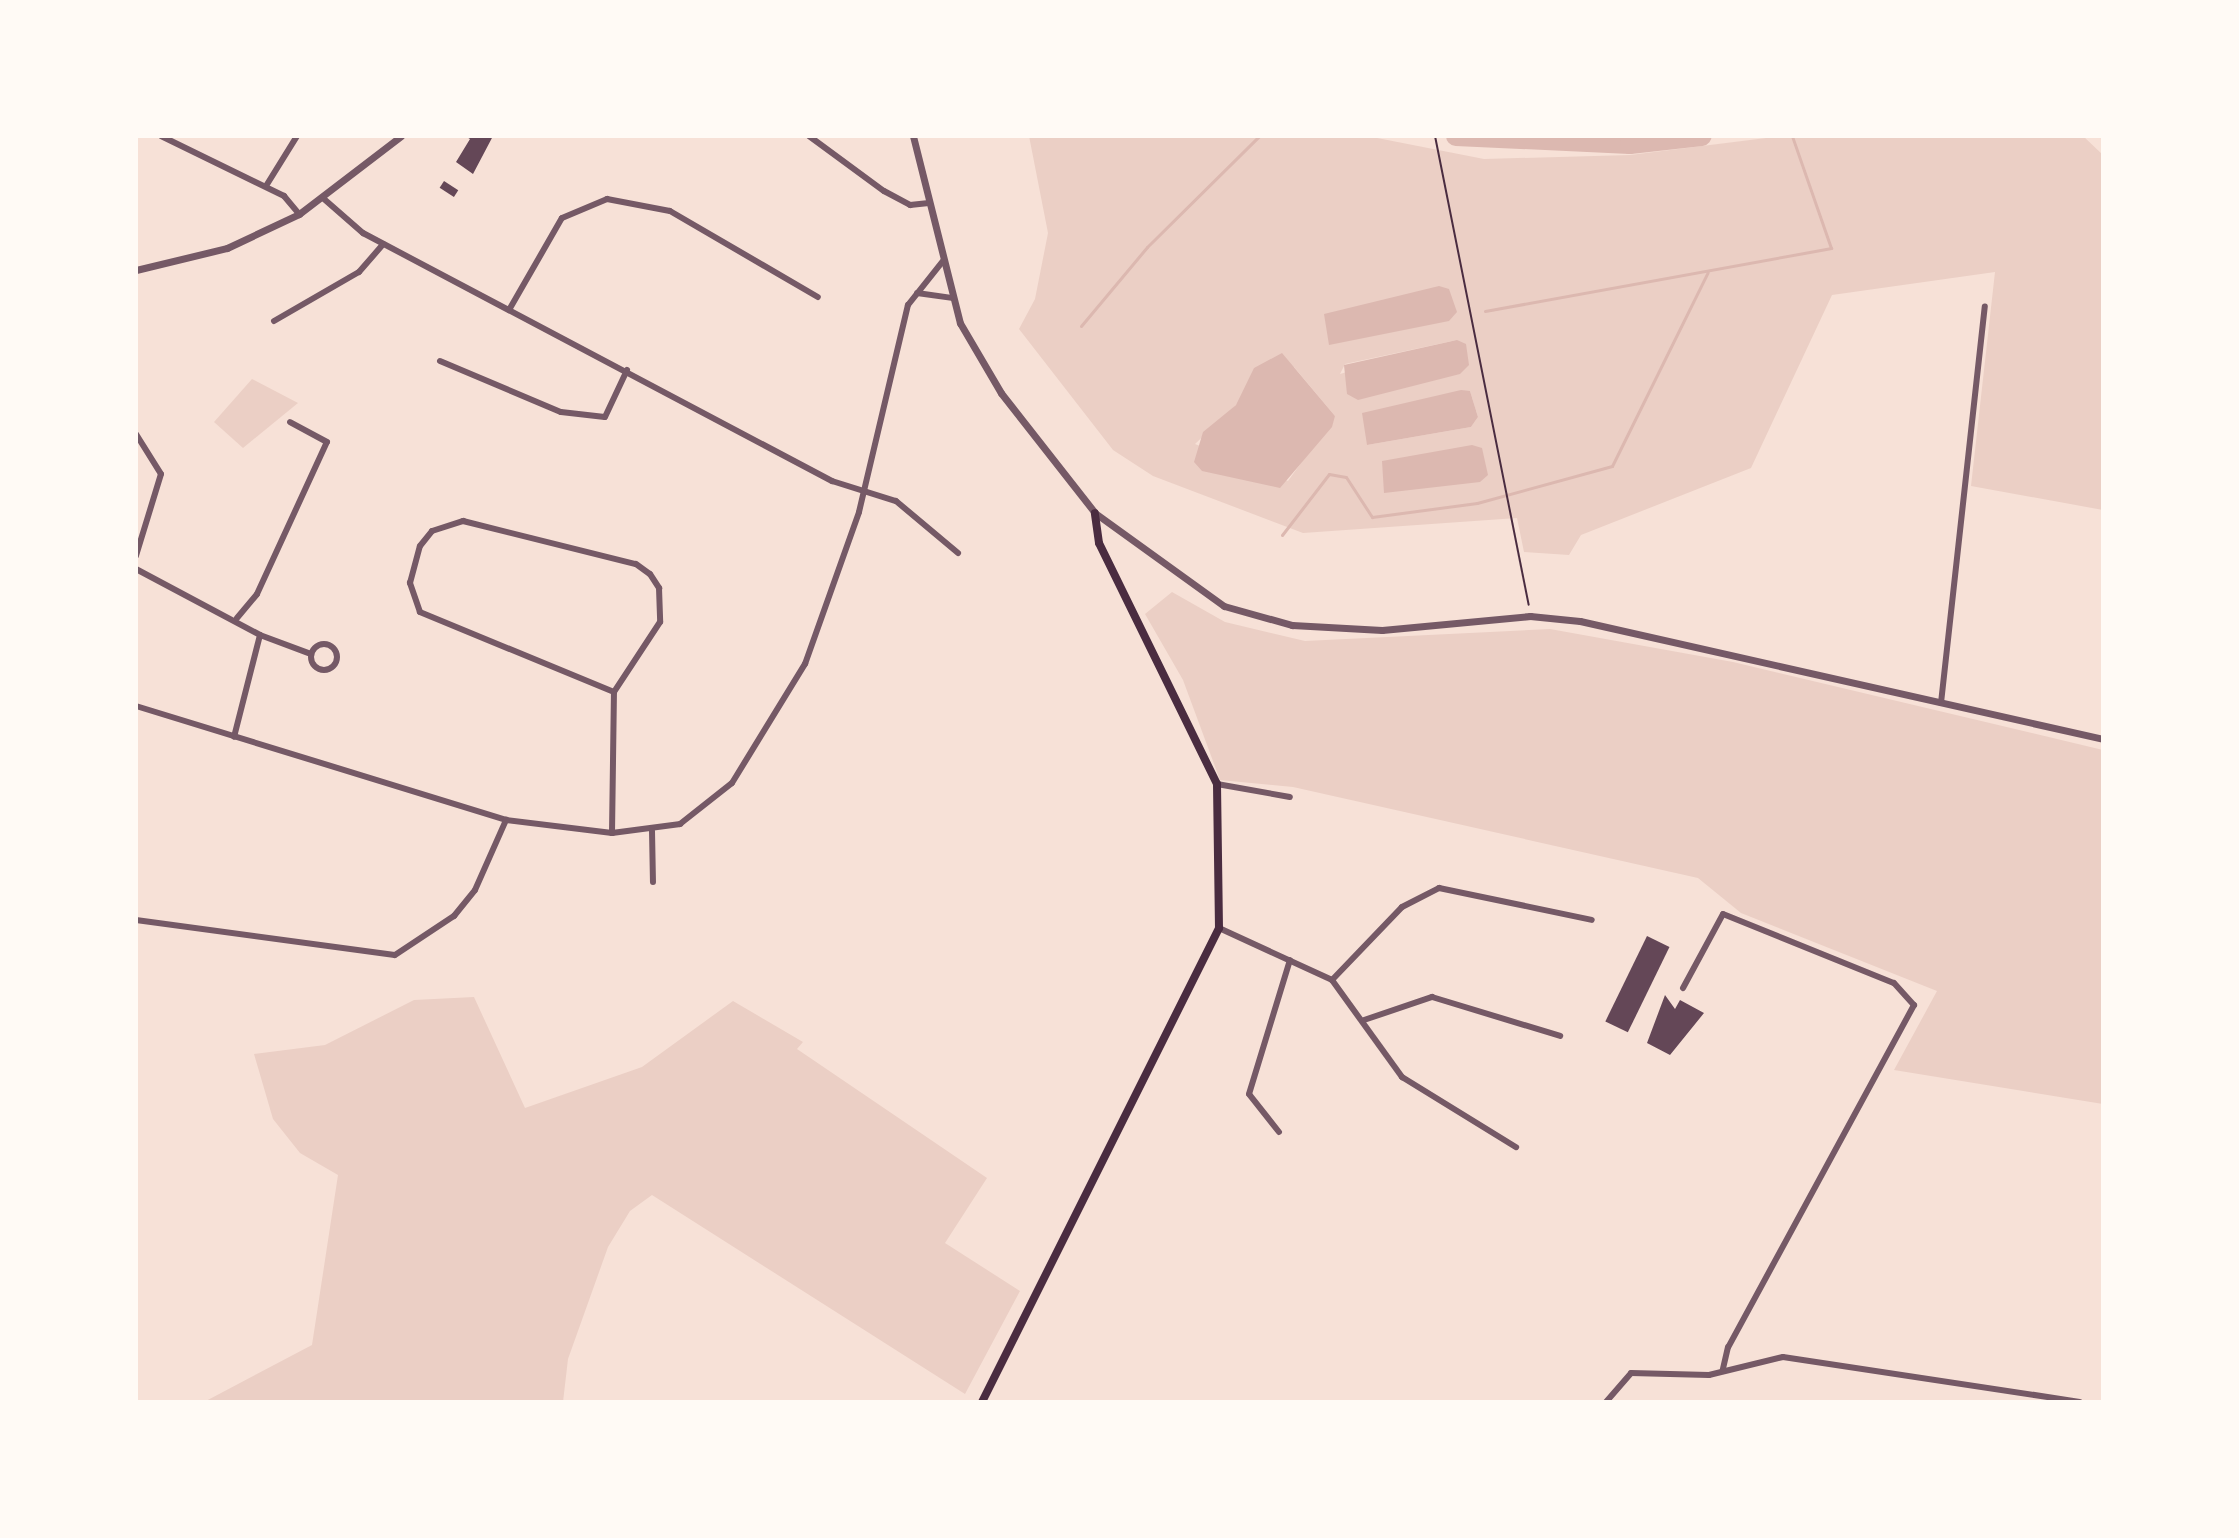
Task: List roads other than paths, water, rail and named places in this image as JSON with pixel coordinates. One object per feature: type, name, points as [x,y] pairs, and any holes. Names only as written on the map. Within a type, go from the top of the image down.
[{"type":"main road","points":[[982,1402],[1219,928],[1217,784],[1099,543],[1095,513]]},
{"type":"street","points":[[161,136],[266,186],[299,214]]},
{"type":"street","points":[[266,186],[297,136]]},
{"type":"street","points":[[136,270],[227,248],[299,214],[324,199],[401,136]]},
{"type":"street","points":[[809,136],[884,191],[910,205],[929,203]]},
{"type":"street","points":[[913,136],[952,298],[1001,393],[1095,513],[1224,606],[1292,625],[1382,630],[1530,616],[1580,621],[2103,739]]},
{"type":"street","points":[[324,199],[383,244],[863,492],[896,501],[958,553]]},
{"type":"street","points":[[509,310],[562,218],[607,199],[670,211],[818,297]]},
{"type":"street","points":[[274,321],[359,272],[383,244]]},
{"type":"street","points":[[136,706],[506,820],[612,833],[652,831],[704,810],[758,743],[813,645],[863,492],[874,427],[917,293],[943,261]]},
{"type":"street","points":[[917,293],[952,298]]},
{"type":"street","points":[[1941,703],[1985,306]]},
{"type":"street","points":[[440,361],[561,412],[605,417],[627,370]]},
{"type":"street","points":[[237,618],[257,594],[327,442],[290,422]]},
{"type":"street","points":[[136,434],[161,474],[136,556]]},
{"type":"street","points":[[612,833],[614,692],[660,622],[659,588],[650,574],[479,522],[432,531],[413,564],[412,601],[420,612],[614,692]]},
{"type":"street","points":[[136,569],[237,618],[260,635],[311,654],[318,669],[336,661],[327,644],[311,654]]},
{"type":"street","points":[[234,737],[260,635]]},
{"type":"street","points":[[1217,784],[1290,797]]},
{"type":"street","points":[[136,920],[395,955],[454,916],[475,890],[506,820]]},
{"type":"street","points":[[652,831],[653,882]]},
{"type":"street","points":[[1332,980],[1402,907],[1439,888],[1592,920]]},
{"type":"street","points":[[1683,988],[1723,914],[1894,983],[1914,1005],[1728,1347],[1723,1369]]},
{"type":"street","points":[[1219,928],[1332,980],[1364,1020],[1402,1077],[1516,1147]]},
{"type":"street","points":[[1279,1132],[1249,1094],[1290,960]]},
{"type":"street","points":[[1364,1020],[1432,997],[1560,1036]]},
{"type":"street","points":[[1606,1402],[1631,1373],[1723,1369],[1762,1359],[1803,1359],[2080,1402]]},
{"type":"waterway","points":[[1081,326],[1147,247],[1259,136]]},
{"type":"waterway","points":[[1456,136],[1630,144],[1702,136]]},
{"type":"waterway","points":[[1485,311],[1831,248],[1792,136]]},
{"type":"waterway","points":[[1282,535],[1329,474],[1346,477],[1372,517],[1477,503],[1612,466],[1708,272]]}]
